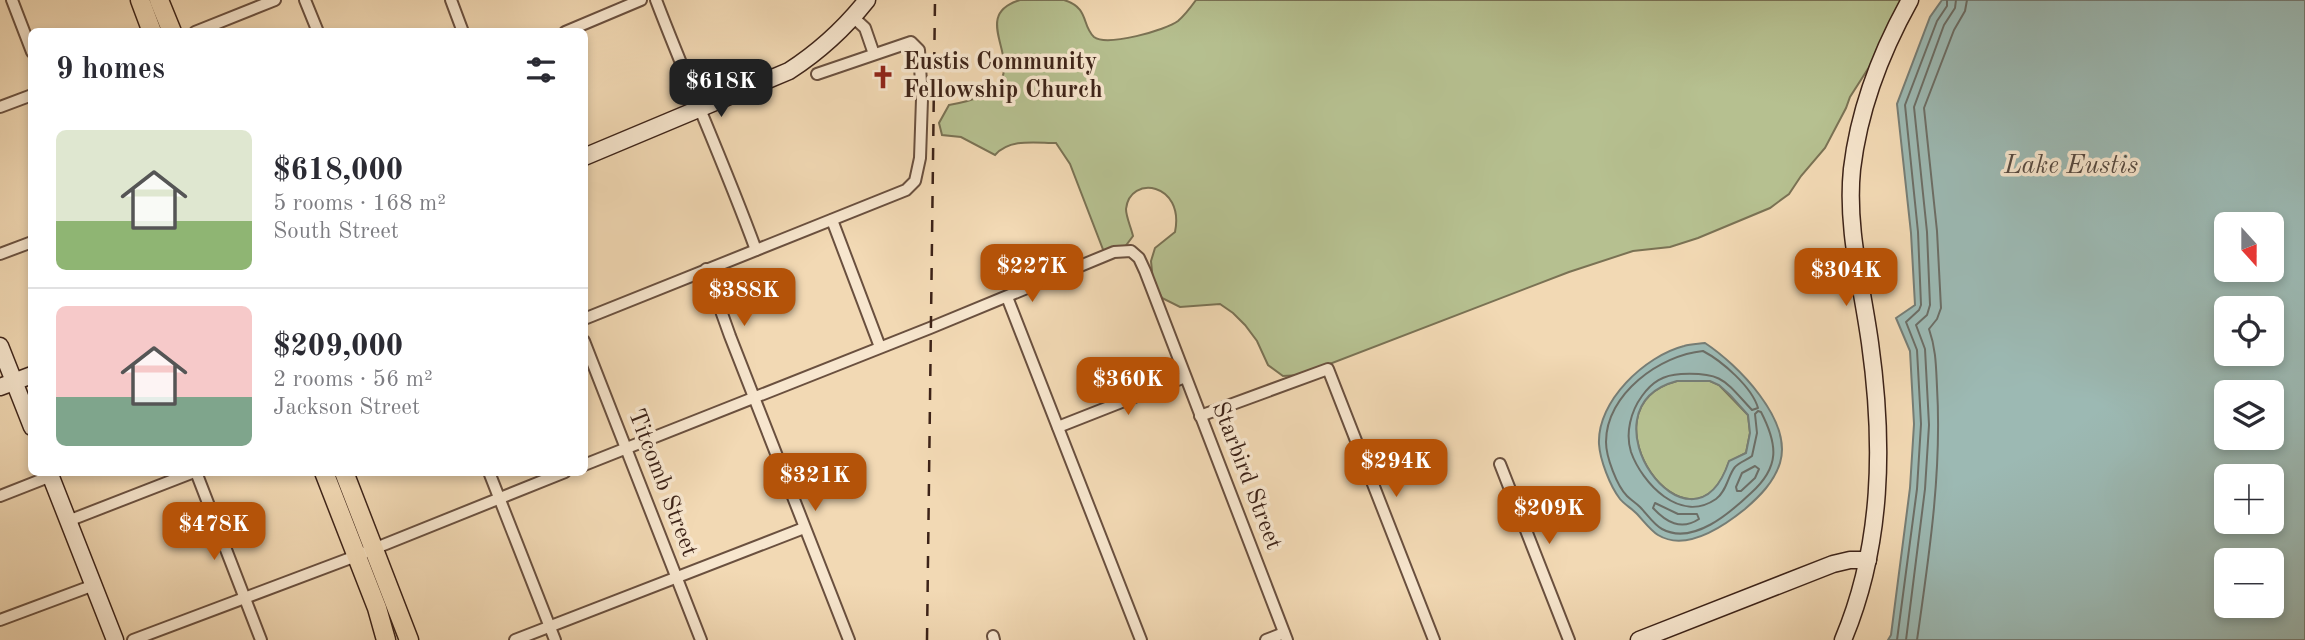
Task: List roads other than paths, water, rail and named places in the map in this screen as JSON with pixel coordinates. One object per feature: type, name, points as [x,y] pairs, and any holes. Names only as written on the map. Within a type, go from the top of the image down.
[{"type":"main road","points":[[140,0],[150,28]]},
{"type":"main road","points":[[159,0],[170,28]]},
{"type":"main road","points":[[326,476],[409,640]]},
{"type":"main road","points":[[345,476],[386,640]]},
{"type":"street","points":[[12,0],[28,42]]},
{"type":"street","points":[[205,28],[275,0]]},
{"type":"street","points":[[305,0],[316,28]]},
{"type":"street","points":[[451,0],[462,28]]},
{"type":"street","points":[[574,28],[641,0]]},
{"type":"street","points":[[656,0],[699,110],[726,169],[756,250]]},
{"type":"street","points":[[588,155],[789,71],[819,52],[867,0]]},
{"type":"street","points":[[1843,640],[1861,591],[1868,561],[1877,502],[1879,443],[1870,344],[1851,221],[1852,171],[1858,131],[1873,80],[1896,24],[1910,0]]},
{"type":"street","points":[[853,17],[865,28],[874,54]]},
{"type":"street","points":[[588,316],[906,190],[915,181],[921,136],[919,50],[911,42],[817,74]]},
{"type":"street","points":[[0,107],[28,96]]},
{"type":"street","points":[[832,220],[880,347]]},
{"type":"street","points":[[0,254],[28,244]]},
{"type":"street","name":"Starbird Street","points":[[1007,297],[1114,252],[1131,251],[1139,258],[1286,636]]},
{"type":"street","points":[[706,269],[849,640]]},
{"type":"street","points":[[588,463],[1007,297],[1141,640]]},
{"type":"street","points":[[0,346],[7,385],[28,420]]},
{"type":"street","name":"Titcomb Street","points":[[588,351],[701,640]]},
{"type":"street","points":[[1200,416],[1328,369],[1434,640]]},
{"type":"street","points":[[7,385],[28,377]]},
{"type":"street","points":[[1058,427],[1185,377]]},
{"type":"street","points":[[1500,464],[1569,640]]},
{"type":"street","points":[[0,496],[45,476]]},
{"type":"street","points":[[51,476],[115,640]]},
{"type":"street","points":[[68,521],[185,476]]},
{"type":"street","points":[[197,476],[261,640]]},
{"type":"street","points":[[490,476],[555,640]]},
{"type":"street","points":[[133,640],[555,476]]},
{"type":"street","points":[[516,640],[804,528]]},
{"type":"street","points":[[1639,640],[1833,564],[1850,560],[1868,561]]},
{"type":"street","points":[[0,620],[94,585]]},
{"type":"street","points":[[1266,640],[1286,636]]},
{"type":"water","name":"Lake Eustis","points":[[1942,0],[2305,0],[2305,640],[1888,640],[1891,635],[1910,488],[1914,424],[1910,351],[1896,318],[1915,305],[1911,233],[1897,104],[1930,17]]},
{"type":"water","points":[[1705,343],[1746,379],[1770,412],[1782,446],[1780,463],[1761,494],[1726,523],[1692,539],[1669,539],[1652,530],[1616,494],[1601,458],[1600,428],[1615,397],[1639,370],[1669,351]],"holes":[[[1677,381],[1710,381],[1719,385],[1748,415],[1750,433],[1746,453],[1729,461],[1712,491],[1691,499],[1669,492],[1651,473],[1639,447],[1637,420],[1648,397]]]},
{"type":"railway","points":[[927,640],[935,0]]},
{"type":"place","name":"Eustis Community Fellowship Church","points":[[883,77]]}]
